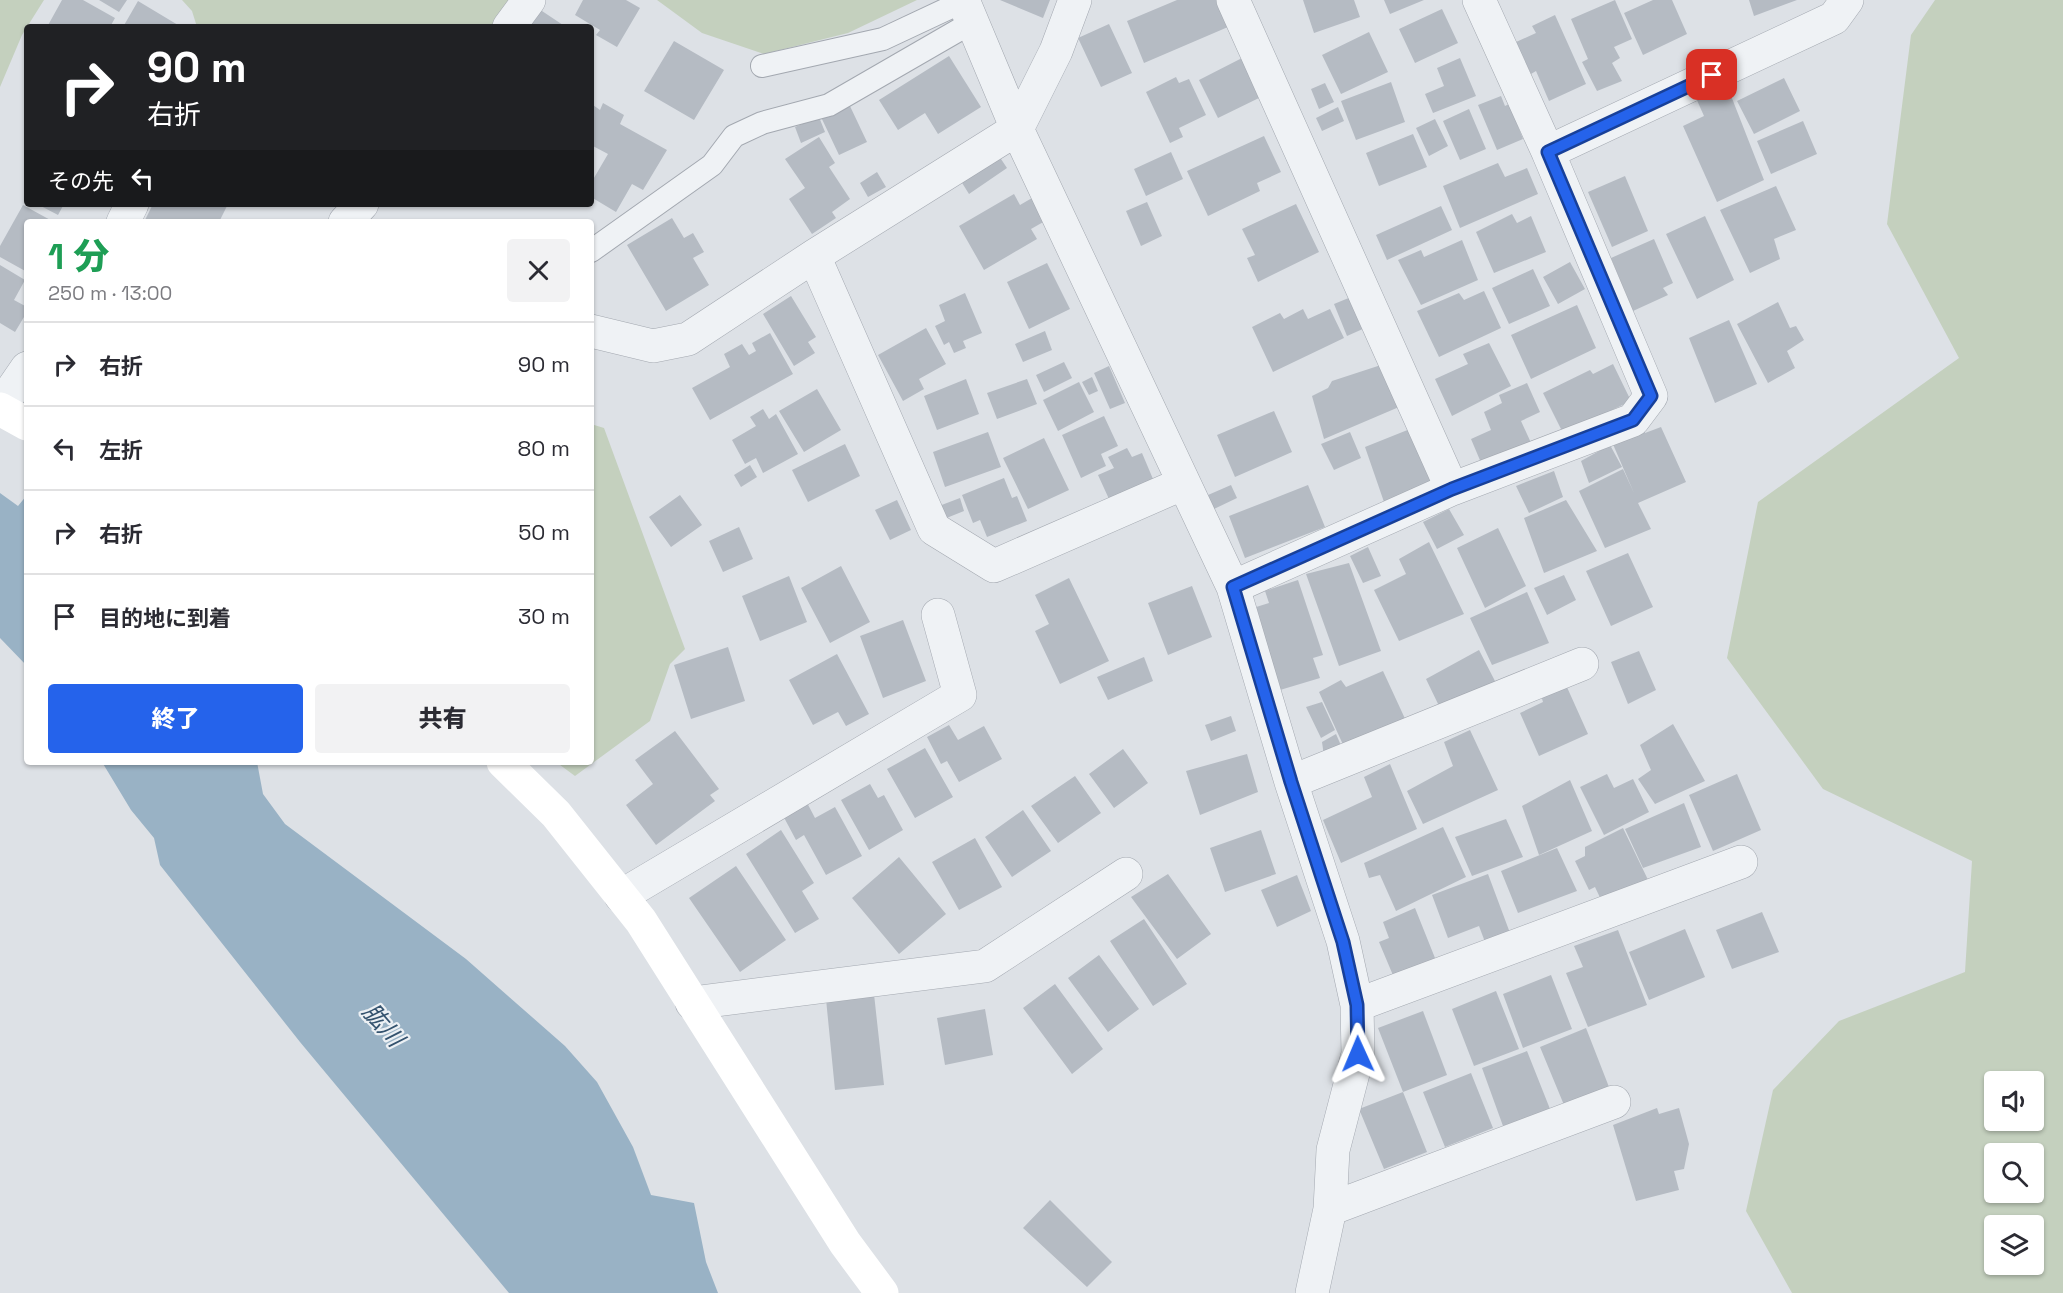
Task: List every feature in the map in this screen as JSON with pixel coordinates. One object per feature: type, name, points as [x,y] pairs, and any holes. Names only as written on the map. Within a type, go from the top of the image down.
[{"type":"street","points":[[511,24],[529,0]]},
{"type":"street","points":[[594,332],[653,346],[688,339],[814,256],[1017,129],[1056,51],[1075,0]]},
{"type":"street","points":[[1233,0],[1452,489]]},
{"type":"street","points":[[1233,587],[1452,489],[1633,420],[1651,396],[1548,152],[1479,0]]},
{"type":"street","points":[[1548,152],[1834,18],[1847,0]]},
{"type":"street","points":[[966,8],[1017,129],[1233,587],[1291,782],[1343,942],[1357,1005],[1358,1054],[1333,1150],[1330,1209],[1312,1293]]},
{"type":"street","points":[[348,219],[359,207]]},
{"type":"street","points":[[814,256],[934,529],[974,554],[994,566],[1185,483]]},
{"type":"street","points":[[24,372],[0,408],[24,422]]},
{"type":"street","points":[[621,896],[960,695],[938,615]]},
{"type":"street","points":[[1291,782],[1582,664]]},
{"type":"street","points":[[506,765],[556,814],[641,921],[845,1243],[882,1293]]},
{"type":"street","points":[[1357,1005],[1741,862]]},
{"type":"street","points":[[692,1003],[985,966],[1126,874]]},
{"type":"street","points":[[1330,1209],[1614,1102]]},
{"type":"lane","points":[[762,66],[883,39],[966,8]]},
{"type":"lane","points":[[594,249],[712,165],[734,136],[762,123],[829,105],[966,8]]},
{"type":"green space","points":[[0,0],[44,0],[29,24],[24,24],[24,32],[0,87]]},
{"type":"green space","points":[[182,0],[511,0],[493,24],[196,24],[192,11]]},
{"type":"green space","points":[[657,0],[917,0],[848,33],[764,54],[702,33]]},
{"type":"green space","points":[[1935,0],[2063,0],[2063,1293],[1792,1293],[1746,1211],[1773,1090],[1839,1021],[1965,972],[1972,861],[1823,789],[1727,658],[1758,502],[1959,358],[1887,224],[1911,35]]},
{"type":"green space","points":[[594,425],[604,428],[685,649],[670,664],[650,721],[594,762]]},
{"type":"green space","points":[[560,765],[590,765],[575,776]]},
{"type":"water","points":[[0,493],[18,506],[24,499],[24,663],[0,638]]},
{"type":"water","name":"肱川","points":[[104,765],[258,765],[263,794],[285,824],[466,959],[565,1046],[597,1082],[633,1147],[651,1195],[694,1203],[706,1262],[718,1293],[509,1293],[300,1042],[160,865],[154,838],[131,810]]},
{"type":"building","points":[[62,0],[83,0],[115,18],[112,24],[49,24]]},
{"type":"building","points":[[99,0],[127,0],[119,12]]},
{"type":"building","points":[[583,0],[626,0],[640,8],[617,47],[596,35],[600,30],[594,24],[575,15]]},
{"type":"building","points":[[1000,0],[1050,0],[1043,18]]},
{"type":"building","points":[[1177,0],[1223,0],[1235,24],[1144,63],[1127,21]]},
{"type":"building","points":[[1303,0],[1354,0],[1360,17],[1314,33]]},
{"type":"building","points":[[1384,0],[1424,0],[1390,14]]},
{"type":"building","points":[[1615,0],[1632,39],[1614,47],[1620,58],[1612,63],[1622,81],[1597,91],[1582,62],[1588,59],[1571,19]]},
{"type":"building","points":[[1653,0],[1672,0],[1687,34],[1643,55],[1624,13]]},
{"type":"building","points":[[1749,0],[1797,0],[1754,16]]},
{"type":"building","points":[[138,1],[176,24],[125,24]]},
{"type":"building","points":[[539,9],[562,24],[530,24]]},
{"type":"building","points":[[1442,9],[1458,43],[1415,63],[1399,29]]},
{"type":"building","points":[[1555,15],[1586,84],[1549,101],[1536,71],[1531,74],[1516,42],[1536,33],[1532,26]]},
{"type":"building","points":[[1109,24],[1132,73],[1101,87],[1078,38]]},
{"type":"building","points":[[1369,32],[1388,72],[1341,94],[1322,55]]},
{"type":"building","points":[[674,41],[724,70],[694,120],[644,91]]},
{"type":"building","points":[[949,56],[981,107],[938,134],[925,113],[898,130],[879,100]]},
{"type":"building","points":[[1242,58],[1261,97],[1218,118],[1199,80]]},
{"type":"building","points":[[1460,58],[1476,96],[1433,113],[1425,94],[1444,86],[1437,68]]},
{"type":"building","points":[[1176,77],[1179,83],[1189,79],[1206,115],[1179,128],[1183,137],[1170,143],[1146,92]]},
{"type":"building","points":[[1784,78],[1800,111],[1754,134],[1737,101]]},
{"type":"building","points":[[1391,82],[1405,122],[1356,140],[1341,101]]},
{"type":"building","points":[[1325,83],[1334,102],[1319,109],[1311,89]]},
{"type":"building","points":[[1726,83],[1764,180],[1717,202],[1683,126],[1704,116],[1696,98]]},
{"type":"building","points":[[1501,96],[1505,106],[1509,104],[1523,139],[1497,150],[1478,105]]},
{"type":"building","points":[[603,103],[624,115],[620,124],[667,150],[643,190],[632,184],[616,212],[594,199],[594,178],[608,154],[594,147],[594,106],[600,110]]},
{"type":"building","points":[[849,104],[867,142],[839,155],[821,117]]},
{"type":"building","points":[[1338,107],[1344,121],[1322,131],[1316,118]]},
{"type":"building","points":[[1469,109],[1486,149],[1460,160],[1443,121]]},
{"type":"building","points":[[819,117],[825,132],[801,143],[795,127]]},
{"type":"building","points":[[1435,119],[1448,146],[1429,156],[1416,128]]},
{"type":"building","points":[[1803,121],[1817,154],[1771,174],[1757,141]]},
{"type":"building","points":[[1413,134],[1427,167],[1379,186],[1366,153]]},
{"type":"building","points":[[1264,136],[1281,172],[1257,183],[1260,191],[1208,216],[1187,171]]},
{"type":"building","points":[[819,137],[835,163],[829,167],[850,199],[832,212],[836,218],[812,234],[789,199],[805,188],[785,159]]},
{"type":"building","points":[[1171,152],[1183,179],[1146,196],[1134,169]]},
{"type":"building","points":[[997,153],[1007,168],[969,194],[959,178]]},
{"type":"building","points":[[1498,163],[1505,177],[1527,168],[1538,194],[1460,228],[1443,186]]},
{"type":"building","points":[[877,172],[886,187],[868,197],[860,183]]},
{"type":"building","points":[[1625,176],[1648,231],[1612,247],[1588,192]]},
{"type":"building","points":[[1776,186],[1796,230],[1774,239],[1780,259],[1750,273],[1720,210]]},
{"type":"building","points":[[1014,194],[1020,205],[1032,198],[1045,221],[1031,229],[1037,239],[984,270],[959,226]]},
{"type":"building","points":[[1147,202],[1162,236],[1141,246],[1126,211]]},
{"type":"building","points":[[1296,204],[1319,252],[1258,282],[1247,258],[1255,255],[1242,229]]},
{"type":"building","points":[[23,205],[49,219],[24,219],[24,270],[0,257],[0,246]]},
{"type":"building","points":[[1441,206],[1452,230],[1387,260],[1376,235]]},
{"type":"building","points":[[43,207],[62,207],[58,215]]},
{"type":"building","points":[[152,207],[226,207],[220,219],[146,219]]},
{"type":"building","points":[[1512,214],[1517,223],[1531,216],[1546,252],[1494,273],[1476,232]]},
{"type":"building","points":[[1705,216],[1734,280],[1697,299],[1666,234]]},
{"type":"building","points":[[672,218],[684,238],[693,233],[704,252],[693,258],[709,285],[666,311],[627,245]]},
{"type":"building","points":[[1654,239],[1673,283],[1663,288],[1668,295],[1633,311],[1611,258]]},
{"type":"building","points":[[1462,240],[1478,280],[1421,305],[1398,260],[1421,250],[1424,257]]},
{"type":"building","points":[[1570,262],[1585,289],[1558,304],[1543,277]]},
{"type":"building","points":[[1047,263],[1070,309],[1029,329],[1007,282]]},
{"type":"building","points":[[0,265],[24,279],[14,300],[24,305],[24,317],[15,332],[0,323]]},
{"type":"building","points":[[1533,269],[1550,306],[1509,324],[1492,288]]},
{"type":"building","points":[[1484,291],[1501,328],[1439,357],[1417,311],[1459,293],[1464,300]]},
{"type":"building","points":[[965,293],[982,333],[963,341],[966,348],[954,353],[949,342],[944,345],[935,326],[945,321],[939,305]]},
{"type":"building","points":[[791,296],[816,337],[808,342],[815,353],[794,366],[763,314]]},
{"type":"building","points":[[1351,297],[1365,328],[1347,336],[1334,304]]},
{"type":"building","points":[[1778,302],[1790,328],[1796,326],[1804,340],[1787,351],[1795,368],[1768,383],[1737,324]]},
{"type":"building","points":[[1577,305],[1596,348],[1531,379],[1511,335]]},
{"type":"building","points":[[1303,309],[1308,319],[1330,309],[1344,338],[1273,372],[1252,327],[1280,313],[1284,319]]},
{"type":"building","points":[[1729,320],[1757,384],[1715,403],[1689,338]]},
{"type":"building","points":[[926,328],[946,364],[919,379],[924,389],[903,401],[878,355]]},
{"type":"building","points":[[1045,331],[1052,350],[1023,362],[1015,344]]},
{"type":"building","points":[[770,333],[793,374],[710,420],[692,388],[730,367],[724,354],[742,344],[749,355],[756,351],[752,343]]},
{"type":"building","points":[[1489,343],[1511,386],[1452,416],[1435,379],[1468,364],[1463,354]]},
{"type":"building","points":[[1064,362],[1072,378],[1044,392],[1036,375]]},
{"type":"building","points":[[1613,364],[1631,401],[1563,433],[1543,393],[1590,370],[1593,374]]},
{"type":"building","points":[[1381,365],[1399,407],[1324,439],[1312,396],[1328,388],[1332,381]]},
{"type":"building","points":[[1109,366],[1125,403],[1110,409],[1094,373]]},
{"type":"building","points":[[1092,377],[1098,391],[1089,395],[1082,382]]},
{"type":"building","points":[[966,379],[979,414],[937,430],[924,396]]},
{"type":"building","points":[[1027,379],[1037,404],[997,419],[987,393]]},
{"type":"building","points":[[1079,382],[1094,412],[1058,431],[1043,400]]},
{"type":"building","points":[[1527,383],[1540,412],[1521,421],[1532,445],[1482,465],[1471,439],[1491,430],[1484,412],[1502,403],[1499,395]]},
{"type":"building","points":[[817,389],[841,430],[804,452],[779,411]]},
{"type":"building","points":[[763,409],[769,419],[776,414],[798,454],[763,473],[756,458],[745,464],[732,440],[756,426],[750,417]]},
{"type":"building","points":[[1274,411],[1292,452],[1235,477],[1217,435]]},
{"type":"building","points":[[1104,416],[1118,446],[1101,454],[1106,466],[1081,478],[1062,435]]},
{"type":"building","points":[[1644,426],[1645,433],[1661,427],[1686,482],[1638,503],[1651,529],[1605,548],[1579,491],[1623,469],[1634,493],[1612,442]]},
{"type":"building","points":[[1410,429],[1432,480],[1384,502],[1365,447]]},
{"type":"building","points":[[988,432],[1001,467],[945,487],[933,452]]},
{"type":"building","points":[[1350,432],[1361,458],[1334,470],[1321,444]]},
{"type":"building","points":[[1044,438],[1069,490],[1028,509],[1003,458]]},
{"type":"building","points":[[845,444],[860,476],[808,502],[792,470]]},
{"type":"building","points":[[1610,445],[1622,467],[1589,483],[1581,461]]},
{"type":"building","points":[[1127,448],[1132,457],[1142,453],[1153,479],[1109,499],[1098,475],[1114,468],[1108,457]]},
{"type":"building","points":[[750,465],[757,477],[741,487],[734,475]]},
{"type":"building","points":[[1554,471],[1563,497],[1529,513],[1516,486]]},
{"type":"building","points":[[1004,478],[1012,498],[1017,496],[1027,521],[987,537],[980,520],[973,523],[962,495]]},
{"type":"building","points":[[1231,485],[1237,498],[1214,509],[1208,495]]},
{"type":"building","points":[[1308,485],[1325,527],[1245,558],[1229,516]]},
{"type":"building","points":[[680,495],[702,525],[671,547],[649,517]]},
{"type":"building","points":[[960,498],[964,511],[944,519],[939,506]]},
{"type":"building","points":[[897,500],[911,530],[890,540],[875,510]]},
{"type":"building","points":[[1566,500],[1597,551],[1544,573],[1524,518]]},
{"type":"building","points":[[1449,509],[1464,535],[1437,549],[1423,522]]},
{"type":"building","points":[[739,527],[753,559],[723,572],[709,541]]},
{"type":"building","points":[[1498,528],[1526,586],[1485,608],[1457,548]]},
{"type":"building","points":[[1429,542],[1464,614],[1399,641],[1374,590],[1406,574],[1399,559]]},
{"type":"building","points":[[1368,547],[1381,576],[1363,583],[1350,556]]},
{"type":"building","points":[[1628,553],[1653,607],[1611,626],[1586,571]]},
{"type":"building","points":[[1349,563],[1381,651],[1339,666],[1306,574]]},
{"type":"building","points":[[841,566],[870,622],[830,643],[801,588]]},
{"type":"building","points":[[1564,575],[1576,600],[1547,615],[1534,588]]},
{"type":"building","points":[[789,576],[807,622],[760,641],[742,596]]},
{"type":"building","points":[[1069,578],[1109,661],[1060,684],[1035,631],[1049,624],[1035,595]]},
{"type":"building","points":[[1298,580],[1323,655],[1313,658],[1320,678],[1280,690],[1253,608],[1269,603],[1265,591]]},
{"type":"building","points":[[1192,586],[1212,637],[1168,655],[1148,603]]},
{"type":"building","points":[[1527,592],[1549,643],[1492,665],[1470,618]]},
{"type":"building","points":[[903,620],[926,681],[883,698],[860,636]]},
{"type":"building","points":[[728,647],[745,701],[691,719],[674,665]]},
{"type":"building","points":[[1479,650],[1496,683],[1440,708],[1426,679]]},
{"type":"building","points":[[1639,651],[1656,690],[1628,704],[1611,662]]},
{"type":"building","points":[[837,654],[869,714],[846,726],[838,712],[813,725],[789,680]]},
{"type":"building","points":[[1144,657],[1153,681],[1108,700],[1097,677]]},
{"type":"building","points":[[1383,671],[1407,723],[1345,749],[1319,692],[1341,680],[1346,687]]},
{"type":"building","points":[[1566,685],[1588,734],[1539,756],[1520,713],[1543,702],[1541,695]]},
{"type":"building","points":[[1322,702],[1335,730],[1321,738],[1306,707]]},
{"type":"building","points":[[1231,716],[1236,731],[1211,741],[1205,725]]},
{"type":"building","points":[[1673,724],[1705,781],[1655,804],[1638,779],[1651,770],[1640,745]]},
{"type":"building","points":[[949,725],[958,740],[984,726],[1002,759],[959,782],[947,761],[941,764],[927,737]]},
{"type":"building","points":[[1470,730],[1498,790],[1423,824],[1407,791],[1453,766],[1444,742]]},
{"type":"building","points":[[675,731],[719,789],[710,795],[715,801],[656,845],[626,805],[653,784],[635,760]]},
{"type":"building","points":[[1336,734],[1343,750],[1324,756],[1322,742]]},
{"type":"building","points":[[925,748],[953,797],[915,818],[887,769]]},
{"type":"building","points":[[1123,749],[1148,783],[1114,808],[1089,774]]},
{"type":"building","points":[[1247,754],[1258,792],[1200,815],[1186,771]]},
{"type":"building","points":[[1390,764],[1417,829],[1341,863],[1323,820],[1372,797],[1364,777]]},
{"type":"building","points":[[1607,774],[1614,788],[1633,779],[1649,812],[1604,835],[1580,787]]},
{"type":"building","points":[[1737,774],[1761,830],[1713,851],[1689,795]]},
{"type":"building","points":[[1075,776],[1101,813],[1058,843],[1031,806]]},
{"type":"building","points":[[1570,780],[1592,831],[1539,855],[1522,806]]},
{"type":"building","points":[[870,784],[878,798],[884,795],[903,830],[869,850],[841,800]]},
{"type":"building","points":[[804,797],[815,818],[835,807],[862,856],[826,875],[804,835],[796,840],[780,810]]},
{"type":"building","points":[[1684,803],[1701,847],[1643,868],[1625,829]]},
{"type":"building","points":[[1023,810],[1051,851],[1012,877],[985,837]]},
{"type":"building","points":[[1506,819],[1523,857],[1472,876],[1455,837]]},
{"type":"building","points":[[1443,827],[1466,877],[1396,911],[1380,875],[1369,878],[1364,863]]},
{"type":"building","points":[[1623,828],[1651,886],[1605,908],[1595,887],[1589,890],[1575,861],[1585,856],[1585,847]]},
{"type":"building","points":[[781,830],[814,883],[802,891],[819,919],[795,933],[746,854]]},
{"type":"building","points":[[1261,830],[1276,874],[1225,892],[1210,848]]},
{"type":"building","points":[[975,838],[1002,887],[959,910],[932,862]]},
{"type":"building","points":[[1557,848],[1577,891],[1518,913],[1501,871]]},
{"type":"building","points":[[899,857],[946,914],[899,954],[852,898]]},
{"type":"building","points":[[736,866],[786,940],[740,972],[689,898]]},
{"type":"building","points":[[1168,874],[1211,934],[1177,959],[1131,897]]},
{"type":"building","points":[[1488,874],[1510,933],[1485,942],[1479,926],[1448,938],[1432,895]]},
{"type":"building","points":[[1297,875],[1311,911],[1277,927],[1261,890]]},
{"type":"building","points":[[1415,908],[1437,963],[1395,980],[1379,942],[1389,938],[1383,922]]},
{"type":"building","points":[[1762,912],[1779,952],[1732,969],[1716,930]]},
{"type":"building","points":[[1144,919],[1187,984],[1153,1006],[1110,941]]},
{"type":"building","points":[[1685,929],[1705,977],[1649,1000],[1629,952]]},
{"type":"building","points":[[1618,930],[1647,1005],[1588,1027],[1566,973],[1583,967],[1574,946]]},
{"type":"building","points":[[1099,955],[1139,1009],[1108,1032],[1068,978]]},
{"type":"building","points":[[1551,975],[1572,1029],[1523,1048],[1503,994]]},
{"type":"building","points":[[1055,984],[1103,1049],[1072,1074],[1023,1008]]},
{"type":"building","points":[[1496,991],[1519,1049],[1474,1066],[1452,1009]]},
{"type":"building","points":[[874,994],[884,1085],[835,1090],[826,999]]},
{"type":"building","points":[[985,1009],[993,1055],[945,1065],[937,1018]]},
{"type":"building","points":[[1423,1011],[1447,1075],[1403,1092],[1378,1028]]},
{"type":"building","points":[[1586,1028],[1609,1087],[1564,1105],[1540,1047]]},
{"type":"building","points":[[1527,1051],[1550,1109],[1503,1126],[1482,1068]]},
{"type":"building","points":[[1471,1073],[1493,1128],[1445,1147],[1423,1092]]},
{"type":"building","points":[[1403,1092],[1427,1152],[1384,1169],[1359,1109]]},
{"type":"building","points":[[1657,1108],[1659,1114],[1679,1108],[1689,1144],[1684,1169],[1674,1171],[1679,1190],[1636,1201],[1613,1125]]},
{"type":"building","points":[[1050,1200],[1112,1262],[1087,1287],[1023,1228]]},
{"type":"route","points":[[1358,1054],[1357,1005],[1343,942],[1291,782],[1233,587],[1452,489],[1633,420],[1651,396],[1548,152],[1712,75]]}]
